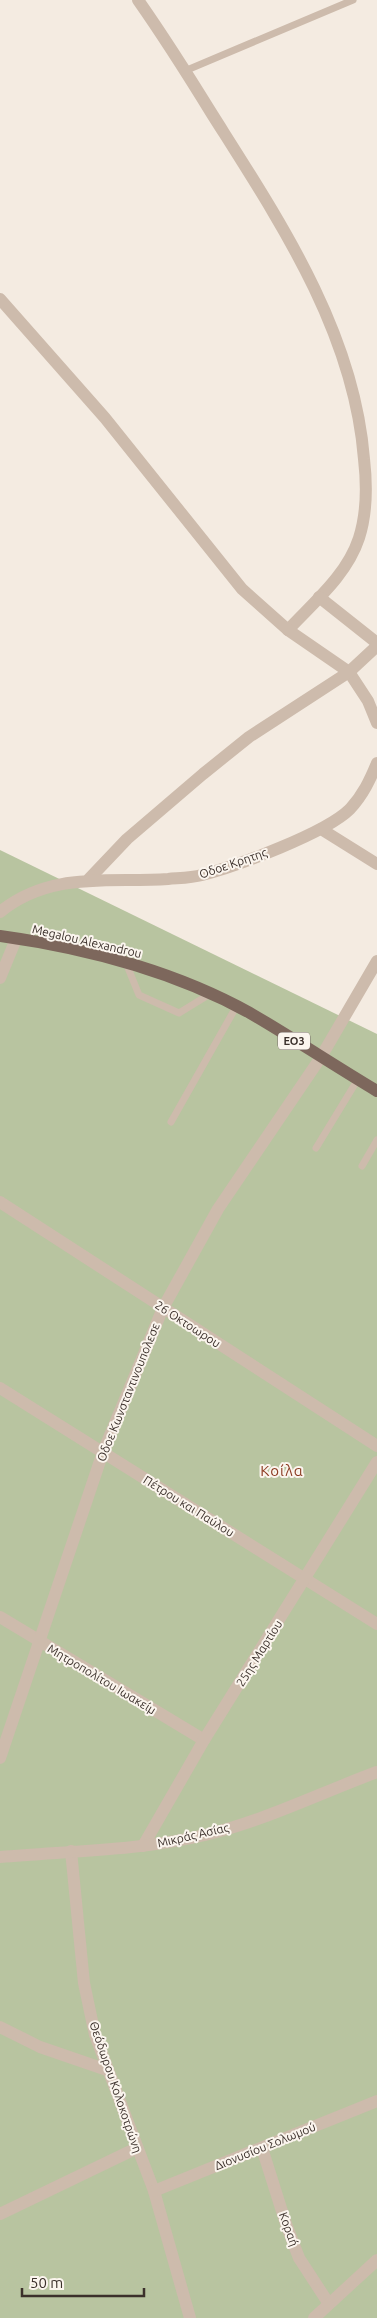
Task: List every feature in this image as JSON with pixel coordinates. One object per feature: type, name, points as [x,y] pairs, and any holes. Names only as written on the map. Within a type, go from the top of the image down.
[{"type":"main road","name":"Megalou Alexandrou","points":[[0,936],[95,954],[126,963],[210,994],[236,1007],[377,1091]]},
{"type":"street","points":[[138,0],[187,70],[256,181],[294,249],[320,302],[353,388],[361,422],[367,486],[363,518],[352,556],[319,598],[288,630]]},
{"type":"street","points":[[0,299],[105,418],[242,590],[288,630],[349,672],[368,701],[377,723]]},
{"type":"street","points":[[89,879],[127,839],[203,774],[249,737],[349,672],[377,644],[319,598]]},
{"type":"street","name":"Oδοε Κρητης","points":[[0,912],[14,900],[44,888],[89,879],[165,879],[200,876],[240,863],[321,828],[349,810],[362,795],[377,763]]},
{"type":"street","points":[[321,828],[377,864]]},
{"type":"street","points":[[0,978],[16,938]]},
{"type":"street","name":"Oδοε Κωνσταντινουπολεσε","points":[[0,1758],[5,1727],[39,1642],[103,1452],[163,1308],[218,1209],[320,1057],[377,961]]},
{"type":"street","name":"26 Οκτοωρου","points":[[0,1202],[377,1446]]},
{"type":"street","name":"Πέτρου και Παύλου","points":[[0,1388],[377,1624]]},
{"type":"street","name":"25ης Μαρτίου","points":[[143,1846],[204,1740],[306,1579],[377,1462]]},
{"type":"street","name":"Μητροπολίτου Ιωακείμ","points":[[0,1617],[204,1740]]},
{"type":"street","name":"Μικράς Ασίας","points":[[0,1857],[143,1846],[207,1835],[271,1813],[377,1772]]},
{"type":"street","name":"Θεόδωρου Κολοκοτρώνη","points":[[71,1851],[84,1983],[95,2035],[154,2191],[190,2318]]},
{"type":"street","points":[[0,2026],[40,2047],[107,2070]]},
{"type":"street","name":"Διονυσίου Σολωμού","points":[[154,2191],[377,2101]]},
{"type":"street","points":[[0,2214],[137,2148]]},
{"type":"street","name":"Κοραή","points":[[262,2148],[286,2224],[300,2258],[329,2304]]},
{"type":"street","points":[[314,2318],[377,2260]]},
{"type":"lane","points":[[187,70],[353,0]]},
{"type":"lane","points":[[126,963],[140,995],[179,1013],[210,994]]},
{"type":"lane","points":[[171,1122],[236,1007]]},
{"type":"lane","points":[[316,1148],[358,1079]]},
{"type":"lane","points":[[362,1166],[377,1140]]},
{"type":"green space","points":[[0,850],[377,1034],[377,2318],[0,2318]]},
{"type":"district","name":"Κοίλα","points":[[282,1470]]}]
